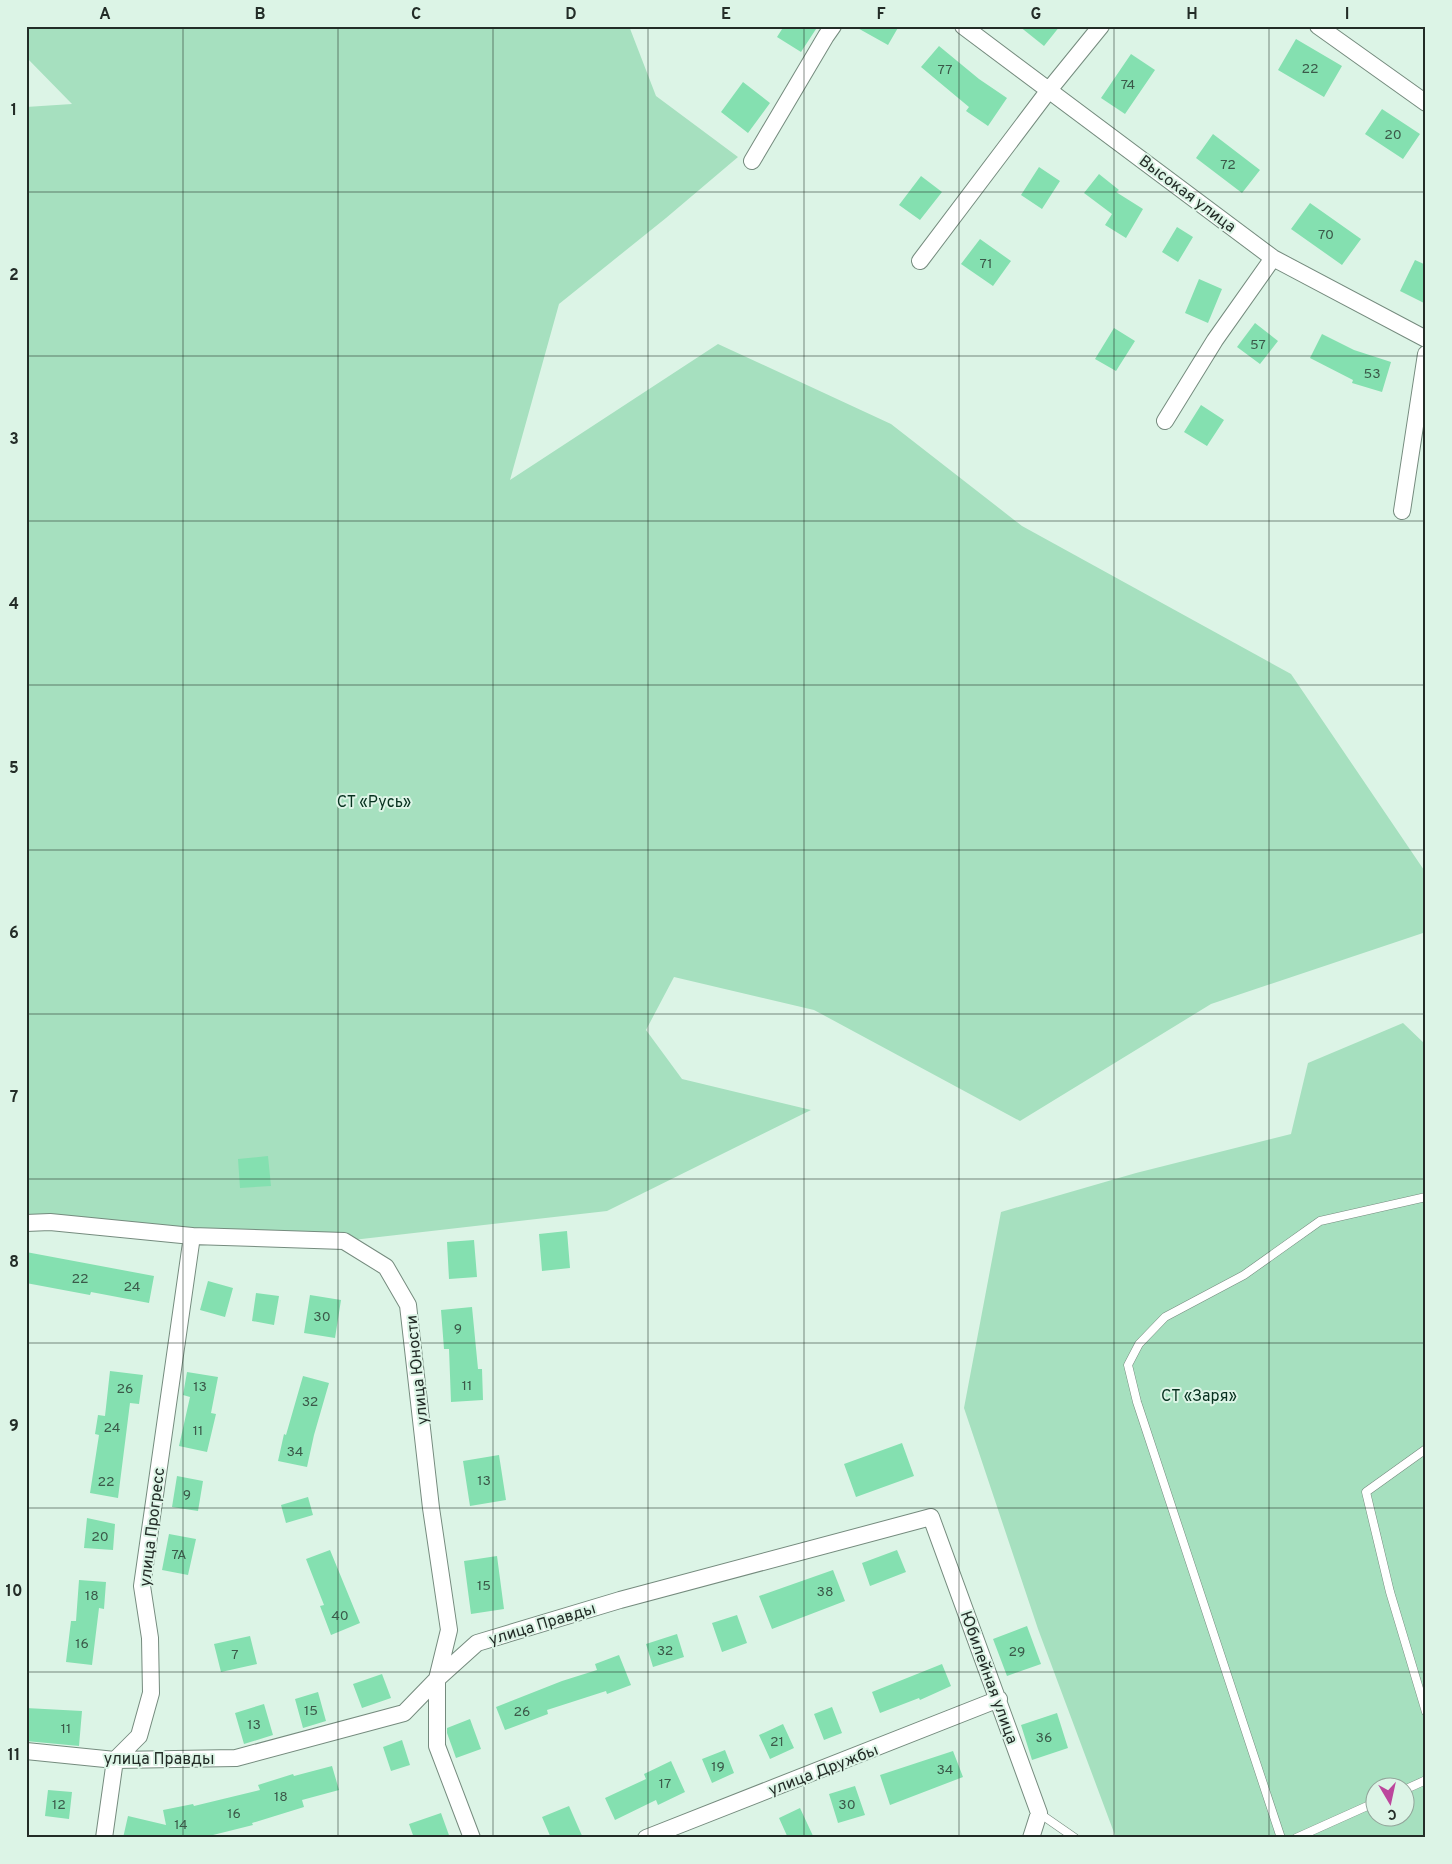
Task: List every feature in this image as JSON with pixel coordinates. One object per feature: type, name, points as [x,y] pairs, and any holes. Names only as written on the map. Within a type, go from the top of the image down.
[{"type":"street","points":[[752,161],[833,26]]},
{"type":"street","name":"Высокая улица","points":[[963,26],[1274,258],[1426,338]]},
{"type":"street","points":[[920,261],[1049,90],[1100,26]]},
{"type":"street","points":[[1318,26],[1426,102]]},
{"type":"street","points":[[1165,421],[1215,340],[1274,258]]},
{"type":"street","points":[[1402,511],[1426,354]]},
{"type":"street","name":"улица Юности","points":[[26,1224],[50,1222],[192,1236],[344,1241],[386,1267],[408,1305],[431,1508],[449,1630],[437,1679],[438,1746],[472,1838]]},
{"type":"street","name":"улица Прогресс","points":[[115,1760],[139,1736],[151,1693],[150,1638],[142,1586],[192,1236]]},
{"type":"street","name":"улица Правды","points":[[26,1751],[115,1760],[236,1758],[404,1713],[437,1679],[477,1643],[620,1600],[931,1517]]},
{"type":"street","name":"Юбилейная улица","points":[[931,1517],[1040,1813]]},
{"type":"street","name":"улица Дружбы","points":[[646,1838],[999,1699]]},
{"type":"street","points":[[104,1838],[115,1760]]},
{"type":"street","points":[[1030,1838],[1040,1813]]},
{"type":"lane","points":[[1281,1838],[1137,1402],[1128,1365],[1139,1344],[1165,1317],[1244,1275],[1320,1221],[1426,1197]]},
{"type":"lane","points":[[1426,1449],[1366,1492],[1390,1592],[1426,1712]]},
{"type":"lane","points":[[1414,1785],[1426,1780]]},
{"type":"lane","points":[[1296,1838],[1364,1807]]},
{"type":"lane","points":[[1040,1813],[1075,1838]]},
{"type":"green space","name":"СТ «Русь»","points":[[26,26],[629,26],[656,96],[738,157],[559,304],[510,480],[718,344],[891,424],[1022,526],[1291,674],[1426,873],[1426,932],[1211,1004],[1020,1121],[814,1010],[674,977],[646,1030],[682,1079],[811,1110],[607,1211],[344,1241],[26,1223],[26,107],[72,104],[26,57]]},
{"type":"green space","name":"СТ «Заря»","points":[[1403,1023],[1426,1045],[1426,1838],[1116,1838],[1038,1629],[964,1408],[1001,1212],[1136,1173],[1291,1134],[1308,1063]]},
{"type":"building","points":[[784,26],[818,26],[801,52],[777,37]]},
{"type":"building","points":[[854,26],[899,26],[888,45]]},
{"type":"building","points":[[1019,26],[1060,26],[1044,46]]},
{"type":"building","points":[[1296,39],[1342,66],[1324,97],[1278,70]]},
{"type":"building","points":[[939,46],[979,79],[1007,98],[988,126],[966,111],[969,107],[921,67]]},
{"type":"building","points":[[1131,54],[1155,70],[1125,114],[1101,98]]},
{"type":"building","points":[[743,82],[770,103],[748,133],[721,112]]},
{"type":"building","points":[[1382,109],[1420,134],[1403,159],[1365,134]]},
{"type":"building","points":[[1213,134],[1260,170],[1242,193],[1196,158]]},
{"type":"building","points":[[1039,167],[1060,181],[1042,209],[1021,195]]},
{"type":"building","points":[[1099,174],[1119,190],[1116,192],[1143,209],[1126,238],[1105,225],[1112,214],[1084,193]]},
{"type":"building","points":[[921,176],[942,192],[920,220],[899,205]]},
{"type":"building","points":[[1310,203],[1361,239],[1342,265],[1291,229]]},
{"type":"building","points":[[1177,227],[1193,237],[1178,262],[1162,252]]},
{"type":"building","points":[[980,239],[1011,261],[993,286],[961,264]]},
{"type":"building","points":[[1415,260],[1426,265],[1426,304],[1400,291]]},
{"type":"building","points":[[1199,279],[1222,289],[1208,323],[1185,313]]},
{"type":"building","points":[[1255,323],[1278,341],[1260,364],[1237,347]]},
{"type":"building","points":[[1114,328],[1135,341],[1116,371],[1095,359]]},
{"type":"building","points":[[1322,334],[1354,350],[1391,362],[1382,392],[1352,383],[1353,380],[1310,358]]},
{"type":"building","points":[[1201,405],[1224,420],[1207,446],[1184,432]]},
{"type":"building","points":[[268,1156],[271,1186],[240,1188],[238,1159]]},
{"type":"building","points":[[567,1231],[570,1268],[542,1271],[539,1234]]},
{"type":"building","points":[[474,1240],[477,1277],[449,1279],[447,1242]]},
{"type":"building","points":[[26,1252],[154,1276],[149,1303],[91,1292],[90,1295],[26,1283]]},
{"type":"building","points":[[208,1281],[233,1288],[225,1317],[200,1310]]},
{"type":"building","points":[[256,1293],[279,1296],[274,1325],[252,1321]]},
{"type":"building","points":[[310,1295],[341,1300],[335,1338],[304,1333]]},
{"type":"building","points":[[472,1307],[478,1369],[482,1369],[483,1400],[451,1402],[449,1349],[444,1349],[441,1310]]},
{"type":"building","points":[[110,1371],[143,1375],[139,1404],[130,1403],[118,1498],[90,1493],[99,1435],[95,1434],[98,1415],[105,1416]]},
{"type":"building","points":[[187,1372],[218,1377],[211,1413],[216,1414],[207,1452],[179,1446],[190,1397],[183,1395]]},
{"type":"building","points":[[303,1376],[329,1383],[307,1467],[278,1461],[284,1434],[286,1435]]},
{"type":"building","points":[[902,1443],[914,1476],[856,1497],[844,1464]]},
{"type":"building","points":[[499,1455],[506,1500],[470,1506],[463,1461]]},
{"type":"building","points":[[177,1476],[203,1481],[198,1511],[172,1507]]},
{"type":"building","points":[[308,1497],[313,1515],[286,1523],[281,1505]]},
{"type":"building","points":[[87,1518],[115,1524],[113,1550],[84,1548]]},
{"type":"building","points":[[169,1534],[196,1539],[188,1575],[162,1570]]},
{"type":"building","points":[[330,1550],[360,1623],[331,1635],[320,1606],[324,1605],[306,1559]]},
{"type":"building","points":[[897,1550],[906,1572],[870,1586],[862,1563]]},
{"type":"building","points":[[497,1556],[504,1609],[471,1614],[464,1561]]},
{"type":"building","points":[[833,1570],[845,1601],[772,1629],[759,1596]]},
{"type":"building","points":[[79,1580],[106,1582],[104,1609],[99,1608],[92,1665],[66,1662],[71,1621],[76,1621]]},
{"type":"building","points":[[737,1615],[747,1643],[722,1652],[712,1623]]},
{"type":"building","points":[[1027,1626],[1041,1664],[1007,1676],[993,1639]]},
{"type":"building","points":[[677,1634],[684,1657],[653,1667],[646,1644]]},
{"type":"building","points":[[250,1636],[257,1664],[221,1672],[214,1644]]},
{"type":"building","points":[[619,1655],[631,1685],[607,1694],[606,1691],[547,1710],[548,1714],[505,1730],[496,1707],[562,1681],[597,1670],[595,1664]]},
{"type":"building","points":[[942,1664],[951,1686],[920,1700],[919,1698],[880,1713],[872,1692]]},
{"type":"building","points":[[382,1674],[391,1698],[362,1708],[353,1684]]},
{"type":"building","points":[[318,1692],[326,1721],[303,1728],[295,1699]]},
{"type":"building","points":[[264,1704],[273,1735],[244,1744],[235,1713]]},
{"type":"building","points":[[832,1707],[842,1733],[824,1740],[814,1714]]},
{"type":"building","points":[[26,1708],[82,1711],[79,1746],[26,1741]]},
{"type":"building","points":[[1057,1713],[1068,1748],[1032,1760],[1021,1725]]},
{"type":"building","points":[[470,1719],[481,1749],[456,1758],[447,1728]]},
{"type":"building","points":[[783,1724],[794,1748],[770,1759],[759,1735]]},
{"type":"building","points":[[402,1740],[410,1765],[391,1771],[383,1747]]},
{"type":"building","points":[[725,1750],[734,1773],[712,1783],[702,1759]]},
{"type":"building","points":[[953,1751],[963,1777],[890,1805],[880,1775]]},
{"type":"building","points":[[671,1761],[685,1792],[658,1805],[656,1800],[615,1820],[605,1798],[646,1779],[644,1774]]},
{"type":"building","points":[[332,1766],[339,1790],[302,1800],[304,1807],[252,1823],[253,1825],[201,1838],[123,1838],[128,1816],[166,1825],[163,1810],[193,1804],[194,1806],[260,1790],[258,1785],[293,1774],[294,1776]]},
{"type":"building","points":[[855,1786],[865,1815],[838,1823],[829,1794]]},
{"type":"building","points":[[48,1790],[72,1792],[69,1819],[45,1816]]},
{"type":"building","points":[[569,1806],[583,1838],[551,1838],[542,1817]]},
{"type":"building","points":[[800,1808],[814,1838],[788,1838],[779,1818]]},
{"type":"building","points":[[441,1813],[450,1838],[414,1838],[409,1824]]}]
